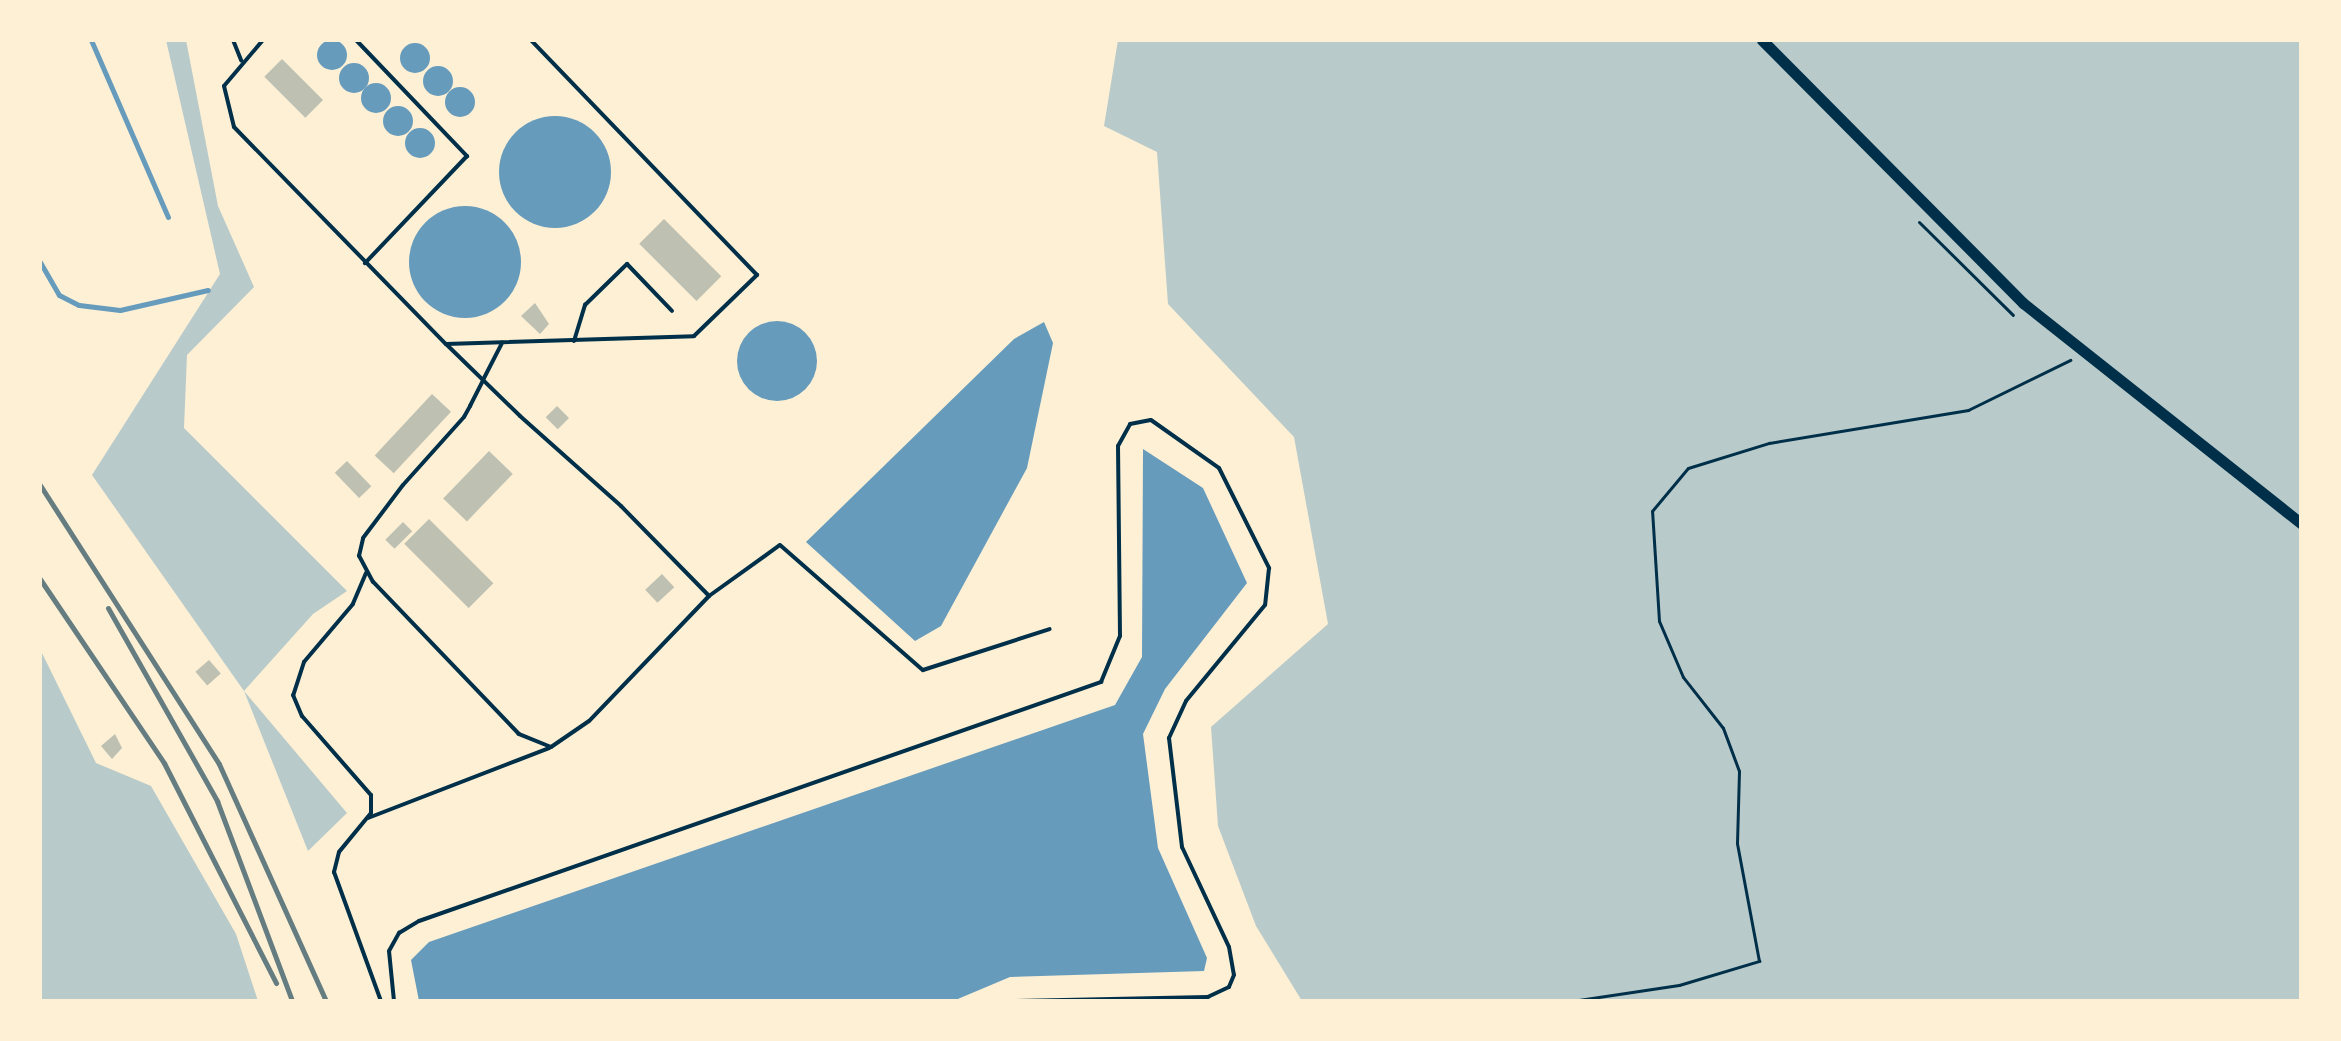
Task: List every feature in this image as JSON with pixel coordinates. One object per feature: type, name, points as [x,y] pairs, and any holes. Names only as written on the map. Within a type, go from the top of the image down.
[{"type":"street","points":[[1762,40],[1964,248],[2084,353],[2301,523]]},
{"type":"lane","points":[[233,40],[241,60]]},
{"type":"lane","points":[[263,40],[241,60],[224,86],[234,127],[446,344],[709,596]]},
{"type":"lane","points":[[356,40],[467,156],[365,263]]},
{"type":"lane","points":[[446,344],[694,336],[757,275],[531,40]]},
{"type":"lane","points":[[574,341],[585,305],[627,264],[672,311]]},
{"type":"lane","points":[[381,1001],[334,872],[339,852],[366,820],[372,804],[367,785],[309,725],[293,695],[304,662],[353,604],[366,573],[363,538],[464,417],[502,343]]},
{"type":"lane","points":[[394,1001],[389,951],[399,933],[419,921],[1101,682],[1120,636],[1118,446],[1130,424],[1151,420],[1219,468],[1269,568],[1265,605],[1186,701],[1169,738],[1182,847],[1229,947],[1234,975],[1229,987],[1208,997],[1011,1001]]},
{"type":"lane","points":[[366,820],[551,747],[589,721],[709,596],[780,545],[923,670],[1050,629]]},
{"type":"lane","points":[[366,573],[519,734],[551,747]]},
{"type":"path","points":[[1572,1001],[1679,985],[1759,961],[1739,820],[1739,771],[1723,728],[1683,677],[1659,621],[1652,511],[1688,468],[1769,443],[1968,410],[2084,353]]},
{"type":"shaded area","points":[[166,40],[186,40],[218,206],[254,287],[187,355],[184,428],[347,591],[313,614],[244,691],[92,475],[220,274]]},
{"type":"shaded area","points":[[1118,40],[2301,40],[2301,1001],[1302,1001],[1256,926],[1218,826],[1211,727],[1328,624],[1294,437],[1168,304],[1157,152],[1104,126]]},
{"type":"shaded area","points":[[40,649],[96,763],[151,786],[236,934],[258,1001],[40,1001]]},
{"type":"shaded area","points":[[244,691],[347,813],[308,851]]},
{"type":"water","points":[[332,40],[343,44],[347,55],[343,66],[332,70],[321,66],[317,55],[321,44]]},
{"type":"water","points":[[415,43],[426,47],[430,58],[426,69],[415,73],[404,69],[400,58],[404,47]]},
{"type":"water","points":[[354,63],[365,67],[369,78],[365,89],[354,93],[343,89],[339,78],[343,67]]},
{"type":"water","points":[[438,66],[449,70],[453,81],[449,92],[438,96],[427,92],[423,81],[427,70]]},
{"type":"water","points":[[376,83],[387,87],[391,98],[387,109],[376,113],[365,109],[361,98],[365,87]]},
{"type":"water","points":[[460,87],[471,91],[475,102],[471,113],[460,117],[449,113],[445,102],[449,91]]},
{"type":"water","points":[[398,106],[409,110],[413,121],[409,132],[398,136],[387,132],[383,121],[387,110]]},
{"type":"water","points":[[555,116],[576,120],[595,132],[607,151],[611,172],[607,193],[595,212],[576,224],[555,228],[534,224],[515,212],[503,193],[499,172],[503,151],[515,132],[534,120]]},
{"type":"water","points":[[420,128],[431,132],[435,143],[431,154],[420,158],[409,154],[405,143],[409,132]]},
{"type":"water","points":[[465,206],[486,210],[505,222],[517,241],[521,262],[517,283],[505,302],[486,314],[465,318],[444,314],[425,302],[413,283],[409,262],[413,241],[425,222],[444,210]]},
{"type":"water","points":[[777,321],[792,324],[805,333],[814,346],[817,361],[814,376],[805,389],[792,398],[777,401],[762,398],[749,389],[740,376],[737,361],[740,346],[749,333],[762,324]]},
{"type":"water","points":[[1044,322],[1053,343],[1027,468],[941,626],[915,641],[806,542],[1014,339]]},
{"type":"water","points":[[1143,449],[1203,488],[1247,583],[1165,689],[1143,734],[1158,848],[1207,958],[1204,971],[1010,977],[953,1001],[419,1001],[411,960],[429,942],[1115,705],[1142,657]]},
{"type":"building","points":[[282,59],[323,100],[305,118],[264,77]]},
{"type":"building","points":[[664,219],[721,276],[697,301],[639,244]]},
{"type":"building","points":[[535,303],[549,324],[540,334],[521,316]]},
{"type":"building","points":[[432,394],[451,412],[394,473],[375,455]]},
{"type":"building","points":[[557,406],[569,418],[558,429],[546,417]]},
{"type":"building","points":[[489,451],[513,474],[467,521],[443,498]]},
{"type":"building","points":[[347,461],[371,486],[359,498],[335,473]]},
{"type":"building","points":[[429,519],[493,583],[469,608],[404,544]]},
{"type":"building","points":[[403,522],[412,531],[395,549],[385,540]]},
{"type":"building","points":[[662,574],[674,587],[657,603],[645,590]]},
{"type":"building","points":[[209,660],[221,674],[207,685],[195,672]]},
{"type":"building","points":[[115,734],[122,748],[112,759],[101,746]]},
{"type":"waterway","points":[[91,40],[168,217]]},
{"type":"waterway","points":[[40,262],[59,295],[79,305],[120,310],[208,290]]},
{"type":"railway","points":[[40,485],[219,764],[326,1001]]},
{"type":"railway","points":[[40,579],[164,763],[276,983]]},
{"type":"railway","points":[[108,608],[217,801],[292,1001]]}]
